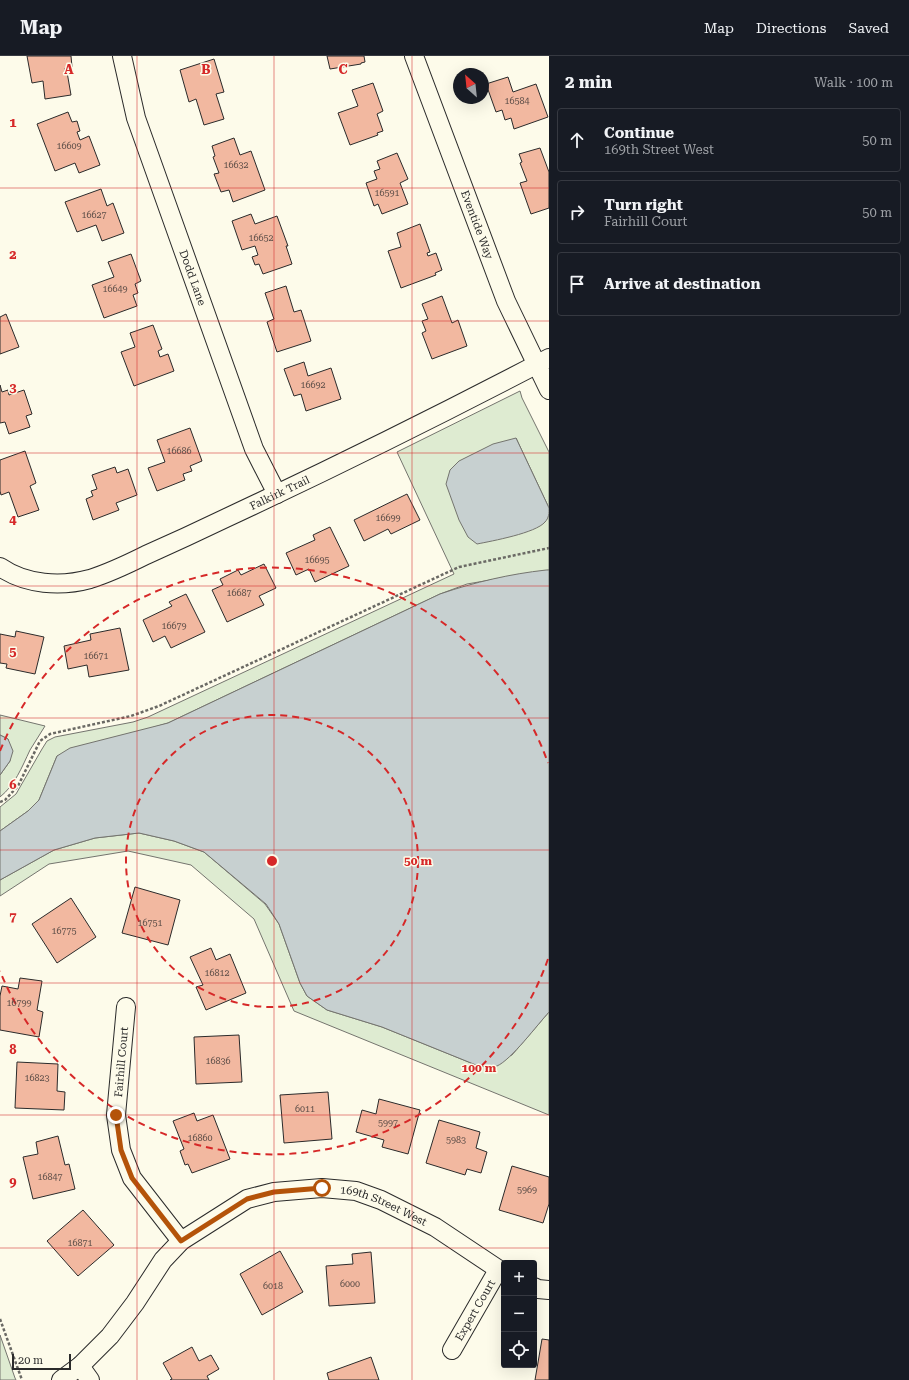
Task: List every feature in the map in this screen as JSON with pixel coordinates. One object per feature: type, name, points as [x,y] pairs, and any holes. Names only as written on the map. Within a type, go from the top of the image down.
[{"type":"street","name":"Dodd Lane","points":[[122,56],[130,94],[142,133],[254,449],[277,494]]},
{"type":"street","name":"Eventide Way","points":[[414,56],[506,301],[543,362],[549,390]]},
{"type":"street","name":"Falkirk Trail","points":[[0,567],[20,577],[38,582],[58,584],[90,579],[128,564],[277,494],[412,429],[543,362]]},
{"type":"street","name":"Fairhill Court","points":[[126,1007],[116,1115],[121,1150],[132,1178],[181,1241]]},
{"type":"street","name":"169th Street West","points":[[61,1380],[85,1373],[135,1303],[163,1260],[181,1241],[247,1199],[274,1192],[329,1189],[356,1191],[381,1200],[436,1228],[501,1271]]},
{"type":"street","name":"Expert Court","points":[[452,1350],[501,1271]]},
{"type":"street","points":[[537,1288],[549,1290]]},
{"type":"path","points":[[0,802],[18,786],[40,741],[50,734],[131,716],[159,706],[459,567],[549,548]]},
{"type":"path","points":[[0,1319],[22,1380]]},
{"type":"green space","points":[[520,391],[549,452],[549,508],[516,438],[544,523],[549,515],[549,570],[467,584],[440,594],[168,723],[57,756],[39,800],[28,811],[0,831],[0,807],[16,794],[47,741],[55,737],[133,722],[148,717],[454,574],[397,452]]},
{"type":"green space","points":[[0,715],[45,726],[30,750],[14,781],[0,797],[0,775],[10,761],[8,739],[0,735]]},
{"type":"green space","points":[[139,833],[174,841],[204,852],[265,904],[279,924],[300,983],[307,996],[327,1010],[382,1027],[476,1065],[486,1067],[512,1055],[549,1012],[549,1115],[294,1011],[254,919],[191,865],[128,851],[49,864],[0,896],[0,880],[54,850],[95,838]]},
{"type":"green space","points":[[0,1335],[15,1378],[16,1380],[0,1380]]},
{"type":"shaded area","points":[[516,438],[549,508],[548,517],[545,522],[533,530],[477,544],[468,537],[459,520],[446,484],[450,470],[459,461],[493,444]]},
{"type":"shaded area","points":[[549,570],[549,1012],[517,1049],[497,1066],[487,1067],[476,1065],[382,1027],[327,1010],[307,996],[300,983],[279,924],[266,904],[204,852],[174,841],[139,833],[95,838],[54,850],[0,880],[0,831],[28,811],[39,800],[57,756],[70,748],[168,723],[440,594],[493,579]]},
{"type":"shaded area","points":[[0,735],[8,739],[13,751],[10,761],[0,775]]},
{"type":"building","points":[[27,56],[71,56],[72,67],[65,68],[65,72],[67,72],[71,95],[45,99],[43,81],[32,83]]},
{"type":"building","points":[[327,56],[364,56],[365,62],[330,69]]},
{"type":"building","points":[[214,59],[224,92],[216,94],[224,119],[204,125],[196,99],[189,102],[180,70]]},
{"type":"building","points":[[508,77],[513,92],[536,84],[548,117],[514,129],[511,118],[505,120],[502,110],[496,112],[489,92],[489,83]]},
{"type":"building","points":[[373,83],[383,111],[377,114],[383,131],[377,133],[378,135],[350,145],[338,113],[358,106],[352,90]]},
{"type":"building","points":[[68,112],[72,122],[77,121],[80,131],[77,132],[80,140],[89,136],[100,165],[79,173],[75,163],[55,171],[37,124]]},
{"type":"building","points":[[234,138],[240,155],[251,151],[265,190],[233,202],[229,190],[221,192],[214,174],[219,173],[213,157],[215,156],[212,146]]},
{"type":"building","points":[[540,148],[549,172],[549,208],[531,214],[520,183],[527,181],[520,163],[522,162],[519,154]]},
{"type":"building","points":[[397,153],[408,179],[400,183],[408,204],[382,214],[378,204],[374,206],[366,183],[377,179],[374,171],[380,169],[377,161]]},
{"type":"building","points":[[101,189],[107,206],[113,203],[124,233],[102,241],[96,225],[77,232],[65,202]]},
{"type":"building","points":[[251,214],[255,224],[277,216],[288,246],[286,246],[292,264],[263,274],[259,264],[255,265],[252,257],[258,255],[255,246],[242,250],[232,221]]},
{"type":"building","points":[[420,224],[430,252],[427,253],[428,256],[436,253],[442,270],[435,273],[436,275],[401,288],[388,251],[401,247],[397,233]]},
{"type":"building","points":[[131,254],[141,281],[135,284],[138,293],[133,295],[137,306],[104,318],[92,285],[114,277],[108,262]]},
{"type":"building","points":[[286,286],[294,312],[301,310],[311,341],[277,352],[267,322],[274,319],[265,293]]},
{"type":"building","points":[[442,296],[452,323],[458,320],[467,346],[432,359],[422,333],[426,331],[422,321],[428,319],[422,304]]},
{"type":"building","points":[[6,314],[19,347],[0,354],[0,317]]},
{"type":"building","points":[[153,325],[162,349],[158,351],[160,357],[168,354],[174,371],[134,386],[121,352],[135,347],[130,333]]},
{"type":"building","points":[[304,362],[308,376],[331,368],[341,399],[306,411],[301,394],[294,396],[284,369]]},
{"type":"building","points":[[0,385],[2,392],[8,390],[9,395],[24,390],[32,414],[26,416],[30,427],[9,434],[5,422],[0,423]]},
{"type":"building","points":[[190,428],[202,461],[190,466],[192,471],[183,474],[185,480],[157,491],[148,468],[165,462],[157,440]]},
{"type":"building","points":[[25,451],[36,483],[30,486],[39,510],[18,517],[9,492],[1,495],[0,460]]},
{"type":"building","points":[[115,467],[117,473],[128,469],[137,495],[116,503],[119,510],[93,520],[86,499],[93,496],[91,491],[97,489],[92,475]]},
{"type":"building","points":[[407,494],[420,520],[391,534],[388,529],[364,541],[354,520]]},
{"type":"building","points":[[330,527],[349,566],[315,582],[309,569],[296,575],[286,553],[315,540],[313,535]]},
{"type":"building","points":[[264,564],[276,588],[259,596],[264,605],[227,622],[212,590],[223,585],[220,579],[238,570],[241,575]]},
{"type":"building","points":[[186,594],[205,632],[171,648],[165,636],[153,642],[143,620],[172,606],[169,602]]},
{"type":"building","points":[[120,628],[129,670],[89,677],[87,665],[68,669],[64,646],[91,640],[90,634]]},
{"type":"building","points":[[16,631],[44,637],[35,674],[6,668],[7,664],[0,663],[0,634],[15,637]]},
{"type":"building","points":[[135,887],[180,900],[168,945],[122,933]]},
{"type":"building","points":[[71,898],[96,937],[57,963],[32,924]]},
{"type":"building","points":[[211,948],[216,960],[230,954],[246,993],[206,1010],[196,987],[203,985],[190,957]]},
{"type":"building","points":[[20,978],[42,981],[37,1010],[43,1012],[39,1037],[0,1030],[0,996],[2,986],[18,989]]},
{"type":"building","points":[[239,1035],[242,1082],[196,1084],[194,1037]]},
{"type":"building","points":[[17,1062],[58,1064],[57,1091],[65,1092],[64,1110],[15,1108]]},
{"type":"building","points":[[328,1092],[332,1139],[284,1143],[280,1095]]},
{"type":"building","points":[[379,1099],[420,1110],[408,1154],[382,1147],[384,1140],[356,1132],[362,1110],[376,1114]]},
{"type":"building","points":[[194,1113],[197,1121],[213,1115],[230,1159],[192,1173],[188,1164],[185,1165],[180,1151],[184,1149],[173,1121]]},
{"type":"building","points":[[439,1120],[480,1132],[476,1148],[487,1152],[481,1173],[467,1169],[465,1175],[426,1163]]},
{"type":"building","points":[[58,1136],[65,1165],[69,1164],[75,1189],[33,1199],[23,1157],[38,1154],[36,1142]]},
{"type":"building","points":[[512,1166],[549,1177],[549,1204],[543,1223],[499,1210]]},
{"type":"building","points":[[83,1210],[114,1245],[78,1276],[47,1241]]},
{"type":"building","points":[[280,1251],[303,1292],[262,1315],[240,1274]]},
{"type":"building","points":[[371,1252],[375,1303],[329,1306],[326,1266],[353,1264],[352,1254]]},
{"type":"building","points":[[542,1339],[549,1340],[549,1380],[535,1380]]},
{"type":"building","points":[[192,1347],[199,1361],[211,1355],[219,1369],[207,1376],[209,1380],[170,1380],[172,1379],[163,1363]]},
{"type":"building","points":[[371,1357],[379,1380],[329,1380],[327,1373]]},
{"type":"route","points":[[116,1115],[121,1150],[132,1178],[181,1241],[247,1199],[274,1192],[322,1188]]}]
